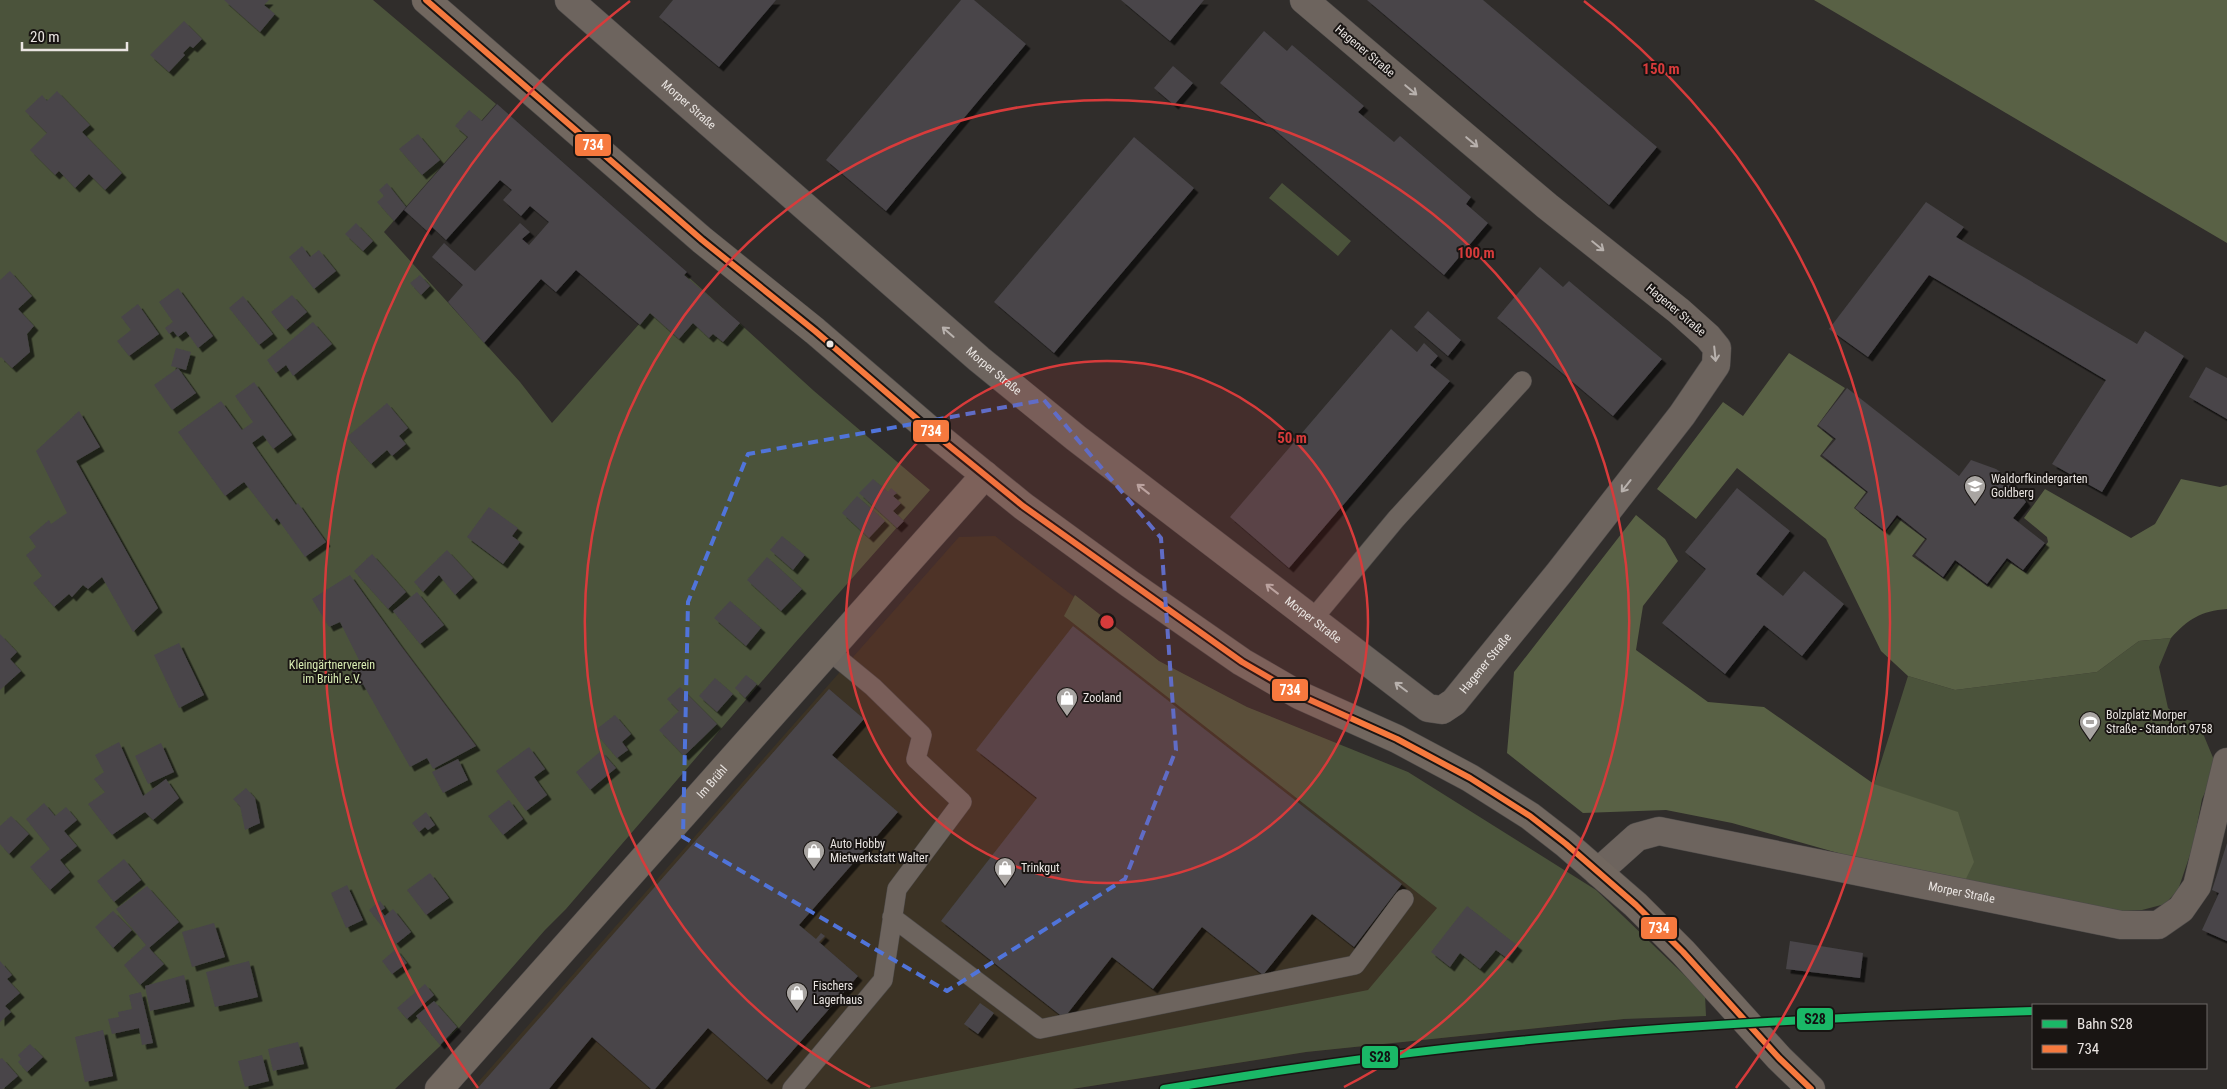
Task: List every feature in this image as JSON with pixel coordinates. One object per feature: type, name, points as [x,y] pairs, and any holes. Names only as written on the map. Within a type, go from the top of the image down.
[{"type":"main road","points":[[426,0],[702,240],[815,330],[937,436],[1024,506],[1130,584],[1242,662],[1307,699],[1397,739],[1470,778],[1530,816],[1636,905],[1689,957],[1779,1058],[1810,1089]]},
{"type":"main road","name":"Im Brühl","points":[[439,1089],[985,475]]},
{"type":"street","name":"Morper Straße","points":[[569,0],[979,359],[1083,443],[1428,708],[1442,710]]},
{"type":"street","name":"Hagener Straße","points":[[1304,0],[1547,206],[1679,311],[1708,337],[1717,348],[1716,365],[1682,415],[1454,702],[1442,710]]},
{"type":"street","name":"Morper Straße","points":[[1598,872],[1637,837],[1659,831],[2121,925],[2158,925],[2181,909],[2197,886],[2225,753]]},
{"type":"lane","points":[[1312,620],[1396,519],[1522,381]]},
{"type":"lane","points":[[792,1089],[883,980],[897,889],[962,802],[916,759],[922,735],[873,687],[828,650]]},
{"type":"lane","points":[[892,917],[1040,1029],[1355,965],[1404,900]]},
{"type":"highlighted area","points":[[1044,400],[1161,538],[1176,750],[1125,879],[947,991],[683,837],[688,602],[748,454]]},
{"type":"shaded area","points":[[995,536],[1624,1019],[1306,1052],[1072,1089],[472,1089],[959,537]]},
{"type":"green space","name":"Kleingärtnerverein im Brühl e.V.","points":[[0,0],[373,0],[496,104],[384,232],[520,382],[552,423],[684,273],[814,391],[930,490],[794,644],[566,909],[545,930],[459,1028],[395,1089],[0,1089]]},
{"type":"green space","points":[[1814,0],[2227,0],[2227,243]]},
{"type":"green space","points":[[1282,183],[1351,241],[1338,256],[1269,198]]},
{"type":"green space","points":[[1789,353],[1845,388],[1817,426],[1833,439],[1820,456],[1866,492],[1854,508],[1885,533],[1897,518],[1925,539],[1912,556],[1944,579],[1956,563],[1988,587],[2007,561],[2026,573],[2048,542],[2047,537],[2024,518],[2045,489],[2131,538],[2155,524],[2181,479],[2220,487],[2227,485],[2227,609],[2196,617],[2171,638],[2139,641],[2097,672],[1955,690],[1908,676],[1881,651],[1826,539],[1737,468],[1696,519],[1657,489],[1723,402],[1743,416]]},
{"type":"green space","points":[[1636,515],[1665,539],[1678,561],[1643,606],[1636,650],[1708,702],[1764,707],[1874,784],[1958,812],[1974,862],[1964,883],[1891,868],[1732,823],[1666,810],[1583,813],[1507,753],[1514,672]]},
{"type":"green space","points":[[1075,595],[1159,661],[1247,707],[1408,772],[1596,890],[1705,995],[1706,1016],[1624,1019],[1306,1052],[1072,1089],[865,1089],[1368,990],[1437,908],[1064,616]]},
{"type":"green space","points":[[2171,638],[2159,667],[2168,708],[2178,717],[2192,721],[2204,736],[2214,760],[2209,784],[2202,799],[2193,846],[2178,890],[2165,904],[2142,910],[2104,912],[1964,883],[1874,784],[1908,676],[1955,690],[2097,672],[2139,641]]},
{"type":"building","points":[[224,0],[269,0],[264,5],[275,14],[260,32]]},
{"type":"building","points":[[673,0],[776,0],[719,67],[659,17]]},
{"type":"building","points":[[961,0],[974,0],[1026,44],[886,211],[826,160]]},
{"type":"building","points":[[1121,0],[1204,0],[1170,41]]},
{"type":"building","points":[[1367,0],[1483,0],[1657,147],[1609,205]]},
{"type":"building","points":[[184,21],[202,39],[193,48],[190,46],[183,53],[185,55],[169,72],[150,55]]},
{"type":"building","points":[[1264,31],[1287,51],[1292,45],[1364,106],[1358,112],[1394,142],[1400,136],[1471,197],[1466,204],[1488,223],[1444,275],[1220,83]]},
{"type":"building","points":[[1173,66],[1193,83],[1174,105],[1154,88]]},
{"type":"building","points":[[57,91],[90,125],[82,132],[122,173],[105,190],[89,174],[75,188],[59,171],[55,175],[30,150],[47,133],[25,111],[42,95],[47,101]]},
{"type":"building","points":[[497,104],[687,272],[684,275],[740,323],[723,342],[713,334],[709,338],[693,323],[679,339],[650,313],[640,325],[576,270],[556,292],[541,279],[484,343],[448,302],[463,285],[432,257],[444,243],[475,271],[520,223],[530,232],[522,239],[529,245],[549,222],[530,206],[521,216],[503,200],[512,190],[500,180],[446,240],[431,226],[427,231],[404,210],[468,137],[455,126],[469,110],[482,121]]},
{"type":"building","points":[[418,134],[440,160],[422,175],[399,149]]},
{"type":"building","points":[[1134,137],[1194,188],[1054,353],[994,302]]},
{"type":"building","points":[[387,183],[406,207],[394,221],[377,202],[384,196],[379,190]]},
{"type":"building","points":[[1926,202],[1964,227],[1956,237],[2137,344],[2145,331],[2184,356],[2102,492],[2052,464],[2106,380],[1929,275],[1868,357],[1829,329]]},
{"type":"building","points":[[356,223],[373,241],[363,251],[345,234]]},
{"type":"building","points":[[302,246],[310,257],[319,250],[336,271],[314,289],[289,257]]},
{"type":"building","points":[[1540,267],[1563,287],[1569,281],[1662,359],[1613,416],[1497,318]]},
{"type":"building","points":[[10,271],[32,296],[18,309],[34,326],[27,334],[30,352],[12,368],[0,358],[0,280]]},
{"type":"building","points":[[420,275],[430,286],[421,295],[410,283]]},
{"type":"building","points":[[178,288],[213,336],[198,348],[186,331],[178,337],[173,331],[169,334],[165,328],[173,322],[159,302]]},
{"type":"building","points":[[292,295],[307,312],[286,330],[271,312]]},
{"type":"building","points":[[243,296],[273,334],[259,345],[229,308]]},
{"type":"building","points":[[138,304],[159,334],[129,356],[117,341],[131,330],[121,317]]},
{"type":"building","points":[[1428,311],[1461,340],[1448,356],[1414,327]]},
{"type":"building","points":[[313,322],[332,344],[293,376],[286,365],[276,373],[267,360]]},
{"type":"building","points":[[1391,329],[1417,352],[1424,343],[1438,356],[1430,365],[1450,381],[1289,568],[1230,517]]},
{"type":"building","points":[[176,348],[191,352],[186,370],[171,366]]},
{"type":"building","points":[[2206,367],[2227,378],[2227,419],[2189,397]]},
{"type":"building","points":[[178,368],[196,393],[172,410],[154,385]]},
{"type":"building","points":[[254,382],[292,435],[273,449],[263,435],[252,443],[296,505],[298,503],[326,542],[305,557],[277,518],[274,521],[244,482],[225,496],[178,432],[221,401],[242,430],[253,422],[235,396]]},
{"type":"building","points":[[1847,388],[1959,476],[1971,460],[1996,469],[2009,478],[2026,502],[2013,518],[2045,543],[2023,570],[2007,558],[1987,584],[1955,560],[1943,577],[1915,555],[1927,539],[1897,515],[1885,531],[1855,508],[1868,492],[1822,455],[1836,439],[1818,425]]},
{"type":"building","points":[[387,403],[408,428],[399,436],[406,444],[392,456],[387,450],[371,464],[347,437]]},
{"type":"building","points":[[79,411],[100,447],[76,461],[158,608],[133,632],[102,577],[88,589],[83,585],[72,597],[69,594],[54,607],[33,583],[42,576],[26,555],[36,547],[29,537],[49,520],[51,524],[67,513],[36,451]]},
{"type":"building","points":[[873,479],[888,492],[891,488],[897,493],[893,496],[901,503],[893,511],[904,521],[897,528],[859,493]]},
{"type":"building","points":[[1737,488],[1790,531],[1756,574],[1783,596],[1804,571],[1844,604],[1802,656],[1764,625],[1725,674],[1662,623],[1706,569],[1685,552]]},
{"type":"building","points":[[857,496],[885,521],[869,538],[842,513]]},
{"type":"building","points":[[489,507],[518,528],[512,536],[520,542],[503,564],[467,537]]},
{"type":"building","points":[[782,536],[805,555],[793,570],[770,550]]},
{"type":"building","points":[[447,550],[473,578],[455,595],[439,575],[423,592],[414,582]]},
{"type":"building","points":[[372,554],[406,592],[388,609],[354,571]]},
{"type":"building","points":[[767,557],[802,589],[781,611],[747,580]]},
{"type":"building","points":[[350,575],[476,746],[433,769],[427,758],[410,767],[363,684],[359,686],[351,669],[361,664],[340,622],[329,627],[312,599]]},
{"type":"building","points":[[417,592],[444,625],[420,644],[393,611]]},
{"type":"building","points":[[730,601],[761,628],[746,646],[714,618]]},
{"type":"building","points":[[1073,626],[1402,884],[1354,947],[1312,914],[1263,975],[1202,927],[1153,989],[1112,957],[1064,1018],[941,921],[1037,798],[976,750]]},
{"type":"building","points":[[0,634],[17,652],[10,659],[21,671],[0,690]]},
{"type":"building","points":[[179,643],[204,695],[179,708],[154,655]]},
{"type":"building","points":[[746,675],[757,684],[745,698],[735,688]]},
{"type":"building","points":[[715,678],[733,694],[717,712],[699,696]]},
{"type":"building","points":[[680,687],[717,724],[684,756],[659,730],[679,711],[667,699]]},
{"type":"building","points":[[829,689],[864,719],[832,755],[898,812],[799,925],[816,939],[821,933],[825,936],[819,942],[858,976],[767,1080],[708,1028],[655,1089],[651,1089],[592,1037],[549,1089],[477,1089]]},
{"type":"building","points":[[615,715],[631,734],[622,742],[628,750],[617,758],[594,731]]},
{"type":"building","points":[[119,742],[143,796],[166,779],[179,798],[153,820],[145,812],[112,835],[88,804],[105,792],[94,779],[104,772],[95,755]]},
{"type":"building","points":[[161,743],[174,772],[148,784],[135,756]]},
{"type":"building","points":[[529,747],[545,769],[534,777],[547,795],[526,811],[496,771]]},
{"type":"building","points":[[601,751],[616,768],[590,790],[576,772]]},
{"type":"building","points":[[458,759],[468,780],[443,793],[432,772]]},
{"type":"building","points":[[246,788],[255,798],[260,823],[245,830],[240,806],[233,799]]},
{"type":"building","points":[[509,800],[523,819],[503,835],[488,816]]},
{"type":"building","points":[[44,803],[55,816],[66,807],[77,820],[64,831],[77,846],[60,860],[70,872],[50,890],[30,867],[50,849],[26,819]]},
{"type":"building","points":[[426,812],[435,825],[428,830],[425,827],[419,832],[412,823]]},
{"type":"building","points":[[11,816],[29,834],[9,854],[0,844],[0,826]]},
{"type":"building","points":[[2227,843],[2227,941],[2202,930],[2219,893],[2212,890]]},
{"type":"building","points":[[124,859],[141,880],[114,902],[97,881]]},
{"type":"building","points":[[430,873],[449,898],[426,915],[407,890]]},
{"type":"building","points":[[347,885],[363,920],[346,928],[331,893]]},
{"type":"building","points":[[147,886],[179,922],[149,948],[164,964],[140,985],[124,965],[146,945],[116,909]]},
{"type":"building","points":[[380,901],[385,908],[381,911],[385,916],[393,909],[411,932],[396,944],[369,910]]},
{"type":"building","points":[[1467,906],[1518,946],[1508,959],[1496,950],[1480,969],[1460,953],[1450,967],[1431,952]]},
{"type":"building","points":[[113,911],[132,930],[113,948],[95,927]]},
{"type":"building","points":[[214,923],[225,957],[192,967],[182,932]]},
{"type":"building","points":[[1790,941],[1863,953],[1860,978],[1786,969]]},
{"type":"building","points":[[396,949],[407,963],[392,974],[382,961]]},
{"type":"building","points":[[0,961],[12,975],[7,979],[20,993],[5,1006],[11,1012],[0,1022]]},
{"type":"building","points":[[249,961],[258,997],[215,1007],[206,972]]},
{"type":"building","points":[[184,975],[190,1002],[150,1011],[145,986]]},
{"type":"building","points":[[425,984],[434,995],[407,1019],[397,1008]]},
{"type":"building","points":[[141,992],[153,1043],[142,1045],[139,1028],[112,1034],[108,1019],[119,1017],[118,1012],[132,1009],[129,995]]},
{"type":"building","points":[[434,1001],[457,1027],[440,1045],[416,1016]]},
{"type":"building","points":[[980,1003],[994,1013],[978,1034],[964,1024]]},
{"type":"building","points":[[103,1030],[113,1076],[85,1082],[75,1037]]},
{"type":"building","points":[[298,1042],[304,1064],[273,1071],[268,1049]]},
{"type":"building","points":[[30,1044],[43,1057],[27,1072],[18,1062],[21,1059],[18,1055]]},
{"type":"building","points":[[262,1055],[269,1081],[245,1087],[238,1061]]},
{"type":"building","points":[[2,1058],[18,1076],[3,1089],[0,1089],[0,1059]]},
{"type":"rail line","name":"S28","points":[[1164,1089],[1367,1058],[1558,1037],[1761,1022],[2032,1011]]},
{"type":"transit line","name":"734","points":[[426,0],[702,240],[815,331],[937,436],[1023,506],[1242,662],[1299,695],[1397,739],[1470,778],[1530,816],[1566,844],[1636,905],[1683,952],[1779,1058],[1811,1089]]},
{"type":"place","name":"Waldorfkindergarten Goldberg","points":[[1975,505]]},
{"type":"place","name":"Zooland","points":[[1067,717]]},
{"type":"place","name":"Bolzplatz Morper Straße - Standort 9758","points":[[2090,741]]},
{"type":"place","name":"Auto Hobby Mietwerkstatt Walter","points":[[814,870]]},
{"type":"place","name":"Trinkgut","points":[[1005,887]]},
{"type":"place","name":"Fischers Lagerhaus","points":[[797,1012]]}]
